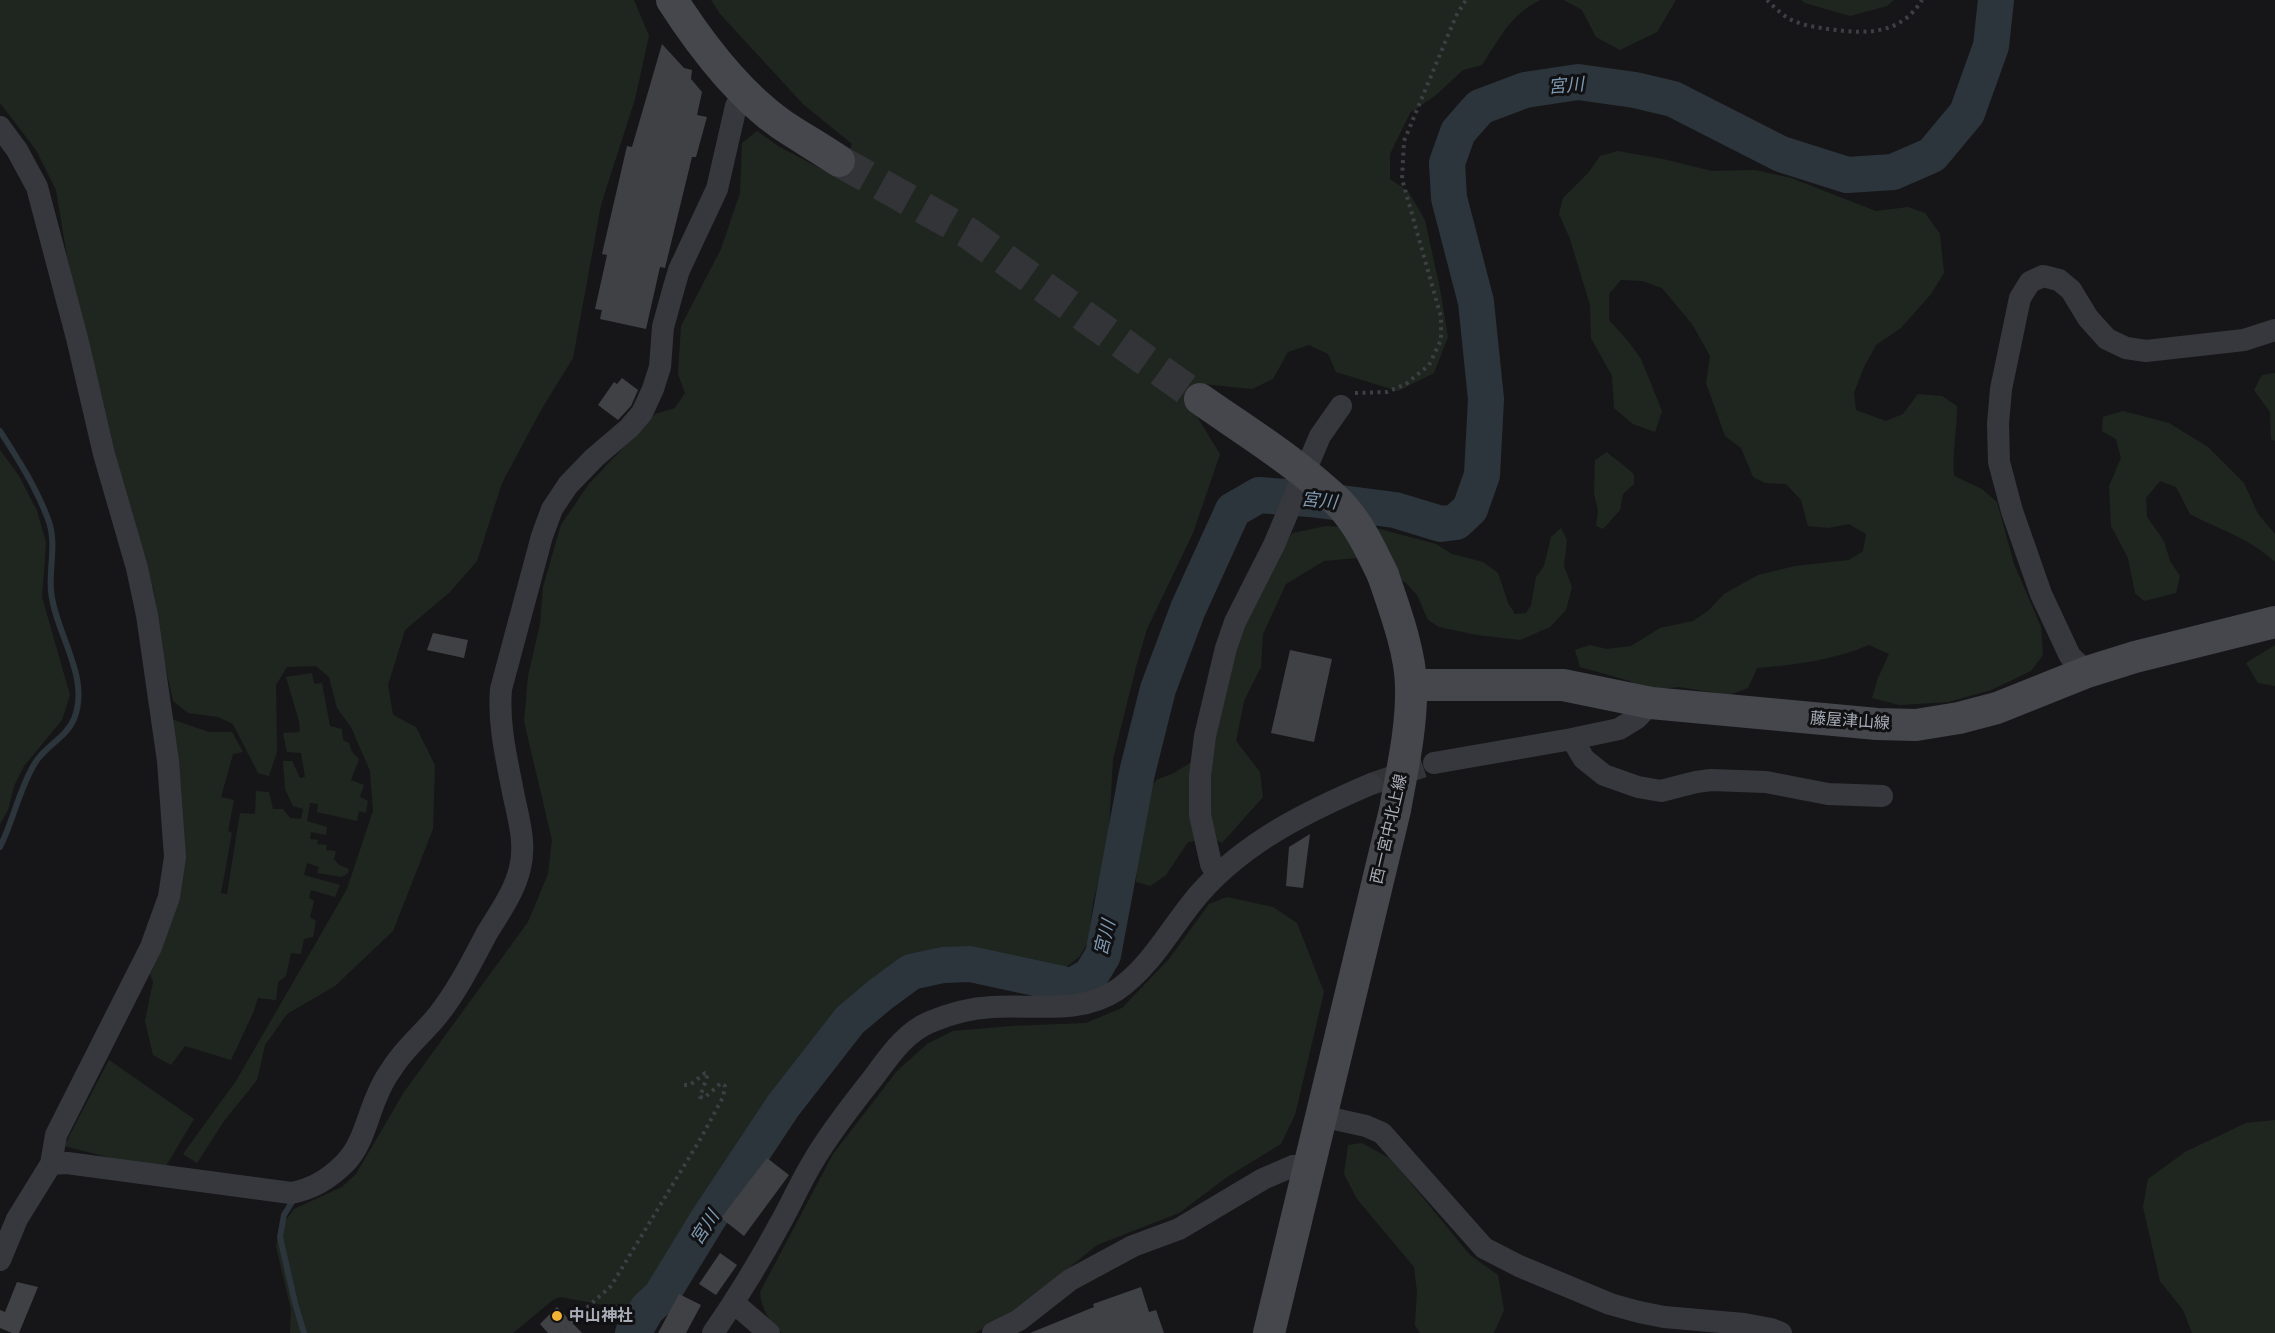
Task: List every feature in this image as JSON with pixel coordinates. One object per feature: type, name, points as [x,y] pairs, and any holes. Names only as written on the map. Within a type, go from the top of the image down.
[{"type":"main road","points":[[672,0],[695,36],[746,93],[779,123],[839,161]]},
{"type":"main road","name":"西一宮中北上線","points":[[1200,399],[1289,461],[1341,505],[1367,540],[1383,574],[1403,639],[1411,685],[1407,746],[1395,810],[1269,1333]]},
{"type":"main road","name":"藤屋津山線","points":[[1411,685],[1563,685],[1651,703],[1877,724],[1916,725],[1959,718],[1997,708],[2087,672],[2146,654],[2275,622]]},
{"type":"street","points":[[51,1164],[68,1163],[291,1193],[308,1190],[325,1181],[347,1162],[356,1148],[376,1096],[391,1069],[405,1049],[438,1015],[455,991],[512,890],[520,869],[521,826],[501,735],[499,711],[501,689],[542,536],[552,509],[568,485],[594,458],[629,428],[642,413],[653,390],[660,367],[663,327],[679,270],[717,189],[736,106],[746,93]]},
{"type":"street","points":[[0,127],[17,150],[37,187],[77,338],[104,454],[137,568],[147,615],[167,750],[175,858],[169,897],[151,947],[56,1136],[51,1164],[38,1181],[17,1219],[0,1260]]},
{"type":"street","points":[[2087,672],[2070,656],[2041,594],[2012,511],[2000,462],[1998,424],[2001,389],[2019,298],[2030,282],[2043,276],[2059,280],[2071,290],[2088,318],[2107,339],[2126,348],[2146,351],[2244,340],[2275,330]]},
{"type":"street","points":[[1217,874],[1211,864],[1200,815],[1200,776],[1205,736],[1226,648],[1235,622],[1274,545],[1320,436],[1341,406]]},
{"type":"street","points":[[1434,763],[1619,729],[1637,718],[1651,703]]},
{"type":"street","points":[[1572,739],[1584,759],[1604,775],[1649,789],[1661,791],[1711,780],[1766,782],[1828,794],[1882,796]]},
{"type":"street","points":[[713,1333],[734,1303],[783,1219],[815,1157],[837,1124],[902,1040],[928,1023],[948,1015],[990,1007],[1069,1007],[1094,1002],[1117,990],[1144,966],[1198,895],[1217,874],[1285,825],[1313,809],[1371,784]]},
{"type":"street","points":[[1321,1116],[1366,1126],[1382,1133],[1484,1248],[1519,1266],[1610,1304],[1639,1312],[1664,1317],[1744,1323],[1781,1333]]},
{"type":"street","points":[[993,1333],[1019,1320],[1070,1280],[1133,1246],[1179,1229],[1263,1179],[1293,1166],[1309,1165]]},
{"type":"street","points":[[734,1303],[769,1333]]},
{"type":"path","points":[[1341,406],[1355,393],[1387,392],[1406,384],[1430,365],[1441,340],[1441,317],[1402,179],[1404,141],[1456,16],[1466,0]]},
{"type":"path","points":[[1767,0],[1788,18],[1805,26],[1859,33],[1883,30],[1904,20],[1922,0]]},
{"type":"path","points":[[559,1333],[610,1286],[717,1110],[725,1086],[721,1083],[704,1098],[700,1097],[708,1074],[705,1073],[690,1086],[681,1085]]},
{"type":"shaded area","points":[[0,0],[634,0],[649,36],[635,99],[601,205],[573,358],[541,410],[502,483],[477,561],[450,592],[405,630],[388,685],[393,715],[416,727],[435,765],[433,829],[393,931],[335,986],[287,1014],[265,1045],[257,1080],[224,1121],[197,1163],[183,1154],[236,1081],[347,889],[373,811],[370,771],[351,727],[337,708],[329,677],[316,666],[287,667],[276,685],[277,752],[269,776],[258,773],[233,724],[218,717],[188,713],[173,701],[163,655],[154,592],[128,508],[104,405],[72,287],[56,190],[36,150],[0,103]]},
{"type":"shaded area","points":[[711,0],[1540,0],[1513,20],[1482,65],[1463,70],[1436,95],[1410,113],[1390,154],[1390,179],[1408,191],[1425,220],[1440,289],[1448,337],[1434,373],[1398,391],[1336,372],[1328,354],[1309,345],[1288,352],[1273,379],[1252,389],[1203,384],[1191,407],[1220,454],[1193,533],[1147,629],[1137,663],[1113,759],[1108,847],[1093,902],[1088,942],[1080,956],[1060,970],[1049,972],[955,952],[938,953],[920,961],[841,1017],[829,1029],[720,1188],[656,1291],[637,1308],[631,1310],[560,1297],[553,1300],[513,1333],[290,1333],[291,1310],[276,1246],[279,1230],[294,1209],[342,1187],[356,1174],[404,1092],[528,922],[548,874],[552,840],[524,721],[528,676],[540,624],[543,587],[561,525],[588,485],[655,414],[675,408],[685,393],[678,374],[681,326],[721,249],[740,193],[742,143],[757,131],[778,146],[837,177],[852,144],[803,104],[721,15]]},
{"type":"shaded area","points":[[1564,0],[1676,0],[1657,32],[1620,50],[1596,37],[1582,10]]},
{"type":"shaded area","points":[[1801,0],[1894,0],[1887,6],[1850,16]]},
{"type":"shaded area","points":[[1618,151],[1712,171],[1755,170],[1791,178],[1876,211],[1908,207],[1925,213],[1940,234],[1944,273],[1931,294],[1901,328],[1876,345],[1854,393],[1856,410],[1886,421],[1903,414],[1918,394],[1942,396],[1957,406],[1954,476],[1982,489],[1997,502],[2014,564],[2041,627],[2043,655],[2031,671],[1991,690],[1949,702],[1899,705],[1872,698],[1889,654],[1869,645],[1814,661],[1757,668],[1748,688],[1729,695],[1679,687],[1647,690],[1630,681],[1580,667],[1575,650],[1590,645],[1607,649],[1631,646],[1660,628],[1693,621],[1709,610],[1724,594],[1758,575],[1795,566],[1849,560],[1863,551],[1866,534],[1849,524],[1828,528],[1808,526],[1801,500],[1786,484],[1765,483],[1753,477],[1741,448],[1725,436],[1706,383],[1710,356],[1692,324],[1662,288],[1642,281],[1621,280],[1609,294],[1609,320],[1641,359],[1662,411],[1655,432],[1633,424],[1614,408],[1612,376],[1591,338],[1590,305],[1570,239],[1559,214],[1563,198],[1589,172],[1600,156]]},
{"type":"shaded area","points":[[2275,373],[2275,441],[2271,439],[2270,412],[2254,390],[2262,375]]},
{"type":"shaded area","points":[[2123,411],[2169,423],[2208,447],[2244,483],[2258,514],[2275,534],[2275,562],[2244,540],[2190,514],[2176,487],[2160,481],[2146,498],[2147,517],[2164,541],[2170,561],[2180,576],[2176,593],[2144,601],[2135,593],[2128,558],[2111,526],[2109,486],[2121,458],[2116,439],[2102,431],[2103,417]]},
{"type":"shaded area","points":[[0,450],[19,476],[37,511],[46,542],[42,597],[70,695],[62,720],[24,766],[14,786],[8,810],[0,824]]},
{"type":"shaded area","points":[[1607,452],[1634,475],[1634,484],[1623,494],[1620,510],[1603,529],[1596,526],[1598,511],[1594,493],[1595,460]]},
{"type":"shaded area","points":[[1326,526],[1380,529],[1436,544],[1452,554],[1483,562],[1498,573],[1508,603],[1515,614],[1526,613],[1531,605],[1536,577],[1544,566],[1551,537],[1561,528],[1567,540],[1564,566],[1572,587],[1566,610],[1550,627],[1520,640],[1477,635],[1439,627],[1428,620],[1417,595],[1405,582],[1356,558],[1324,561],[1286,584],[1263,634],[1261,667],[1244,701],[1236,741],[1260,772],[1263,797],[1222,843],[1213,838],[1188,842],[1166,875],[1150,886],[1136,882],[1142,803],[1156,780],[1174,773],[1209,751],[1232,652],[1280,548],[1293,533]]},
{"type":"shaded area","points":[[2275,645],[2275,686],[2258,683],[2246,663]]},
{"type":"shaded area","points":[[312,673],[314,684],[322,683],[330,726],[342,729],[343,740],[349,743],[352,752],[359,759],[351,780],[364,785],[360,797],[368,801],[366,813],[359,811],[357,821],[317,812],[318,804],[310,803],[307,821],[327,827],[326,835],[311,832],[310,839],[318,840],[317,844],[327,845],[326,850],[336,851],[334,859],[339,865],[349,869],[348,873],[342,877],[317,873],[319,867],[307,863],[304,875],[340,885],[335,897],[311,890],[309,898],[314,901],[310,917],[316,921],[313,937],[304,939],[301,954],[291,953],[286,976],[278,982],[276,1000],[258,998],[231,1060],[185,1046],[171,1065],[153,1055],[145,1021],[153,982],[150,974],[162,944],[171,719],[209,732],[232,732],[243,752],[233,754],[221,797],[234,800],[228,831],[232,833],[221,893],[227,894],[240,813],[255,814],[256,791],[269,792],[273,809],[283,809],[290,818],[301,819],[303,809],[293,806],[285,789],[283,761],[292,761],[300,778],[305,777],[301,753],[287,752],[283,733],[300,732],[286,677]]},
{"type":"shaded area","points":[[1227,897],[1273,907],[1297,923],[1324,992],[1295,1115],[1281,1144],[1227,1177],[1179,1213],[1097,1245],[1022,1306],[975,1333],[782,1333],[778,1329],[764,1309],[760,1292],[833,1154],[897,1071],[927,1044],[953,1031],[1086,1023],[1122,1008],[1169,959],[1209,904]]},
{"type":"shaded area","points":[[109,1060],[194,1119],[163,1171],[64,1146]]},
{"type":"shaded area","points":[[2275,1120],[2275,1333],[2192,1333],[2183,1310],[2160,1281],[2143,1207],[2148,1179],[2185,1152],[2246,1123]]},
{"type":"shaded area","points":[[1362,1143],[1391,1159],[1470,1255],[1498,1275],[1504,1310],[1494,1333],[1420,1333],[1415,1325],[1417,1292],[1414,1267],[1357,1199],[1344,1174],[1348,1145]]},
{"type":"building","points":[[662,44],[684,68],[692,70],[691,79],[702,92],[697,115],[707,117],[696,157],[692,157],[665,268],[660,267],[646,329],[600,319],[602,310],[595,309],[607,255],[602,254],[627,146],[632,147]]},
{"type":"building","points":[[622,378],[638,390],[631,406],[618,420],[598,405],[614,382],[617,384]]},
{"type":"building","points":[[433,633],[468,640],[464,658],[427,650]]},
{"type":"building","points":[[1290,650],[1332,659],[1314,742],[1271,733]]},
{"type":"building","points":[[1310,834],[1303,888],[1286,886],[1289,847]]},
{"type":"building","points":[[767,1158],[789,1175],[744,1236],[721,1218]]},
{"type":"building","points":[[720,1253],[737,1265],[716,1295],[699,1284]]},
{"type":"building","points":[[17,1282],[38,1287],[19,1333],[12,1333],[0,1328],[0,1310],[5,1312]]},
{"type":"building","points":[[1141,1287],[1149,1312],[1156,1310],[1164,1333],[1030,1333],[1094,1307],[1093,1304]]},
{"type":"building","points":[[679,1294],[701,1305],[686,1333],[658,1333]]},
{"type":"building","points":[[557,1307],[582,1333],[548,1333],[540,1324]]},
{"type":"waterway","name":"宮川","points":[[633,1333],[647,1309],[661,1296],[708,1219],[783,1106],[850,1020],[881,994],[911,972],[943,965],[970,964],[1072,986],[1091,975],[1103,955],[1137,773],[1158,689],[1188,609],[1233,510],[1259,495],[1395,510],[1441,524],[1456,522],[1470,509],[1482,475],[1486,399],[1476,302],[1449,198],[1447,163],[1458,132],[1480,107],[1525,90],[1578,82],[1635,90],[1673,99],[1781,154],[1847,175],[1893,172],[1932,155],[1967,113],[1991,46],[1996,0]]},
{"type":"waterway","points":[[0,431],[32,484],[51,528],[51,591],[78,687],[78,703],[74,719],[66,732],[35,763],[0,847]]},
{"type":"waterway","points":[[295,1197],[284,1215],[280,1237],[304,1333]]},
{"type":"tunnel","points":[[839,161],[968,233],[1200,399]]},
{"type":"tunnel","points":[[1371,784],[1434,763]]},
{"type":"place","name":"中山神社","points":[[557,1316]]}]
